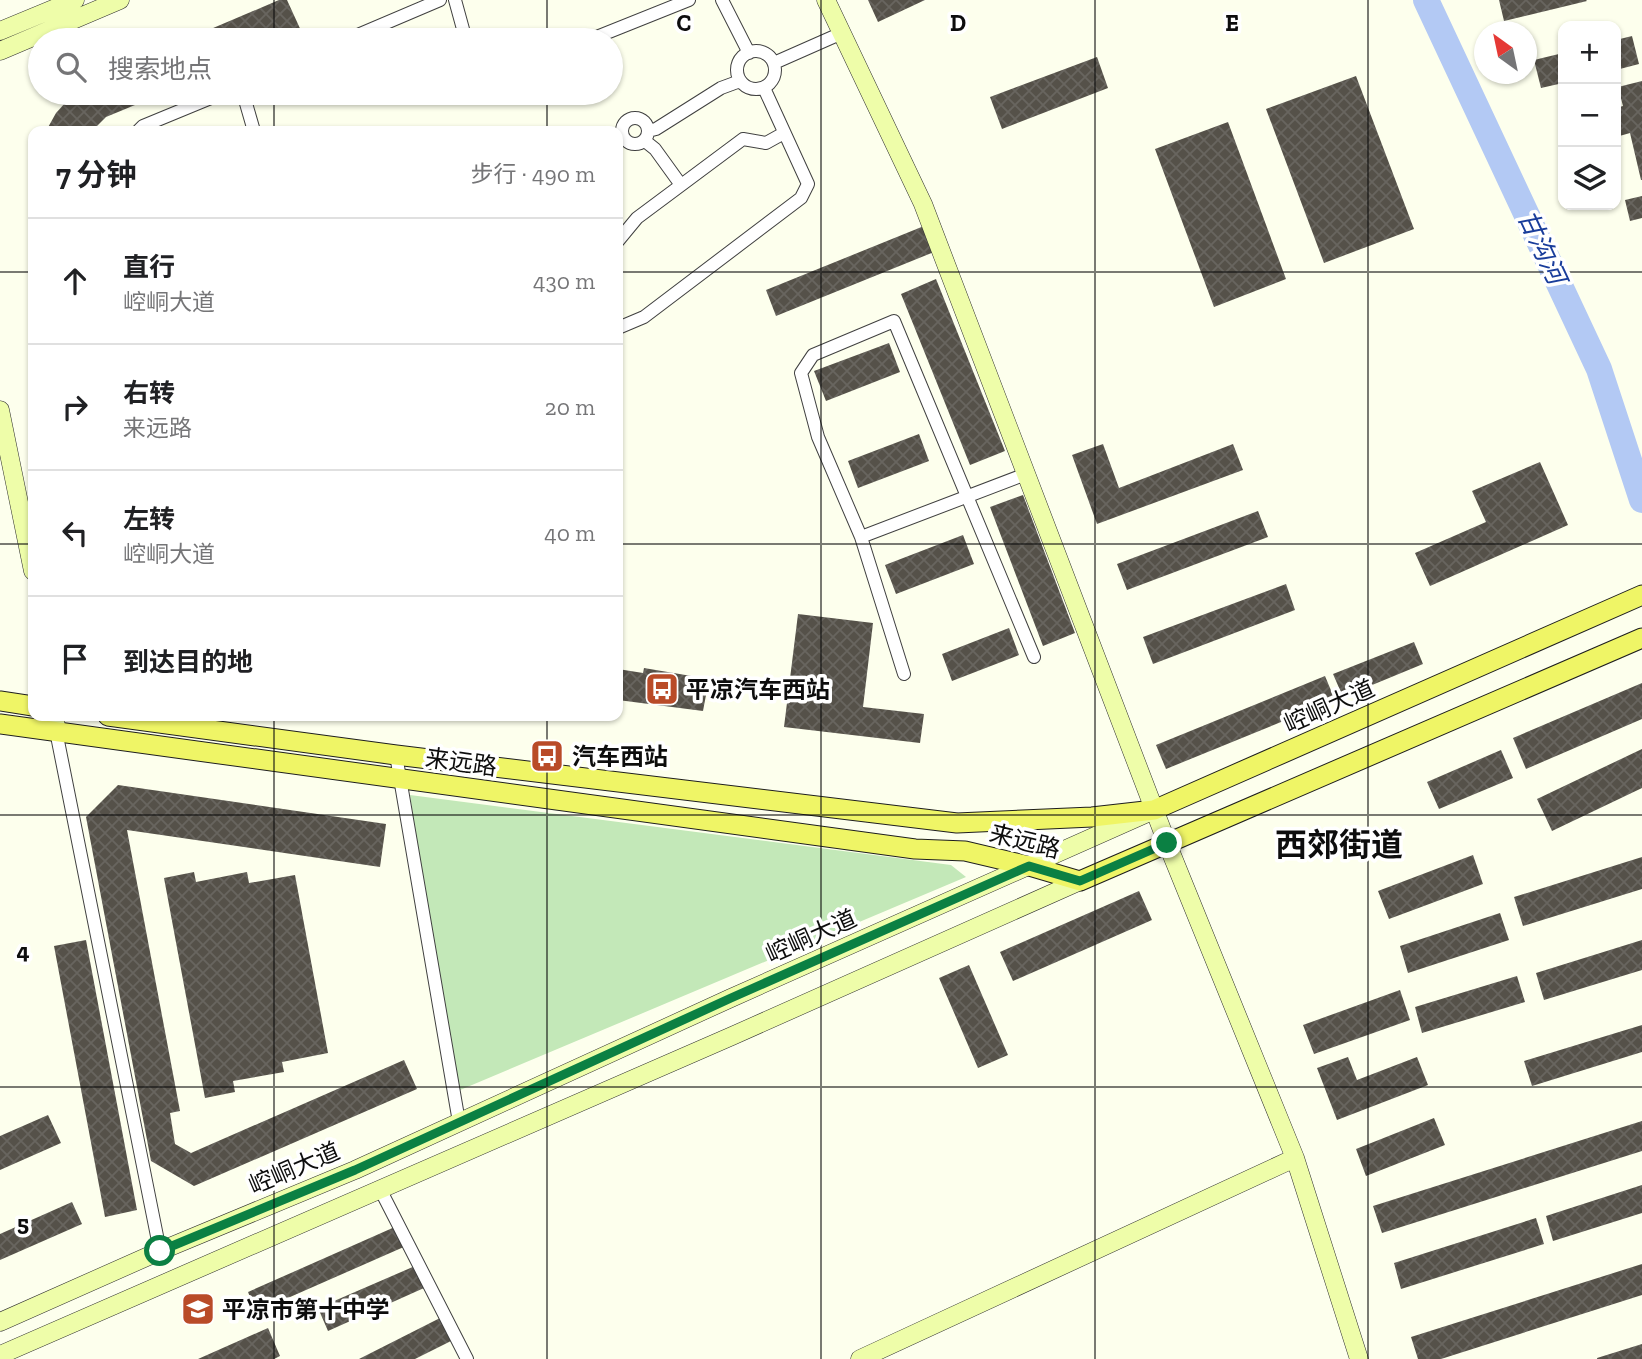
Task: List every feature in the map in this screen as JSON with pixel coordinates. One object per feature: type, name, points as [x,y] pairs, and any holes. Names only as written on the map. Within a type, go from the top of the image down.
[{"type":"main road","points":[[0,31],[75,0]]},
{"type":"main road","points":[[54,28],[120,0]]},
{"type":"main road","points":[[826,0],[923,204],[1154,810],[1295,1158],[1359,1359]]},
{"type":"main road","points":[[0,51],[28,39]]},
{"type":"main road","points":[[0,410],[28,547]]},
{"type":"main road","name":"崆峒大道","points":[[0,1322],[160,1251],[355,1170],[731,998],[1642,595]]},
{"type":"main road","points":[[0,1354],[1642,638]]},
{"type":"main road","points":[[0,701],[28,705]]},
{"type":"main road","name":"来远路","points":[[145,721],[396,755],[957,823],[1092,817],[1154,810]]},
{"type":"main road","name":"来远路","points":[[0,724],[55,724],[400,779],[915,849],[965,851],[1080,881]]},
{"type":"main road","points":[[860,1359],[1295,1158]]},
{"type":"street","points":[[374,28],[440,0]]},
{"type":"street","points":[[456,0],[463,28]]},
{"type":"street","points":[[619,28],[689,0]]},
{"type":"street","points":[[722,0],[749,53]]},
{"type":"street","points":[[774,63],[842,33]]},
{"type":"street","points":[[755,51],[767,54],[774,63],[775,75],[764,88],[751,88],[740,81],[739,62],[749,53],[755,51]]},
{"type":"street","points":[[623,145],[635,145],[721,88],[740,81]]},
{"type":"street","points":[[623,326],[644,317],[802,198],[808,184],[764,88]]},
{"type":"street","points":[[143,126],[194,105]]},
{"type":"street","points":[[246,105],[253,126]]},
{"type":"street","points":[[623,126],[629,119],[639,118],[644,121],[647,136],[681,185]]},
{"type":"street","points":[[623,235],[637,218],[743,139],[766,143],[784,133]]},
{"type":"street","points":[[904,674],[861,537],[818,437],[801,373],[813,355],[894,321],[1034,657]]},
{"type":"street","points":[[861,537],[1026,474]]},
{"type":"street","points":[[55,724],[160,1251]]},
{"type":"street","points":[[396,755],[459,1122]]},
{"type":"street","points":[[380,1189],[467,1359]]},
{"type":"green space","points":[[410,795],[951,865],[966,877],[453,1093]]},
{"type":"building","points":[[279,0],[287,0],[300,28],[213,28]]},
{"type":"building","points":[[868,0],[925,0],[878,22]]},
{"type":"building","points":[[1499,0],[1587,1],[1504,21]]},
{"type":"building","points":[[1632,36],[1639,64],[1621,69],[1621,39]]},
{"type":"building","points":[[1558,54],[1558,84],[1541,88],[1537,59]]},
{"type":"building","points":[[1097,57],[1108,88],[1002,129],[990,97]]},
{"type":"building","points":[[1356,76],[1414,229],[1324,263],[1266,109]]},
{"type":"building","points":[[1642,81],[1642,180],[1630,133],[1621,136],[1621,86]]},
{"type":"building","points":[[63,105],[135,105],[106,117],[97,126],[49,126]]},
{"type":"building","points":[[1228,122],[1286,279],[1214,307],[1155,149]]},
{"type":"building","points":[[1642,196],[1642,218],[1630,221],[1625,200]]},
{"type":"building","points":[[924,226],[934,252],[776,316],[766,290]]},
{"type":"building","points":[[936,279],[1005,451],[970,465],[901,294]]},
{"type":"building","points":[[889,343],[900,372],[826,401],[814,371]]},
{"type":"building","points":[[919,434],[929,461],[858,488],[848,461]]},
{"type":"building","points":[[1103,444],[1119,488],[1233,444],[1243,470],[1097,524],[1072,455]]},
{"type":"building","points":[[1540,462],[1568,525],[1430,586],[1415,553],[1486,522],[1472,491]]},
{"type":"building","points":[[1023,495],[1075,633],[1043,646],[990,507]]},
{"type":"building","points":[[1258,511],[1268,537],[1127,590],[1117,564]]},
{"type":"building","points":[[963,535],[974,564],[896,594],[885,565]]},
{"type":"building","points":[[1286,584],[1295,610],[1153,664],[1143,637]]},
{"type":"building","points":[[798,614],[873,623],[863,707],[924,714],[920,743],[784,727]]},
{"type":"building","points":[[1009,628],[1019,655],[952,681],[942,654]]},
{"type":"building","points":[[1414,642],[1423,664],[1343,697],[1333,674]]},
{"type":"building","name":"平凉汽车西站","points":[[644,668],[709,679],[703,711],[623,701],[623,670],[643,673]]},
{"type":"building","points":[[1325,676],[1335,700],[1166,769],[1156,745]]},
{"type":"building","points":[[1642,683],[1642,719],[1526,769],[1513,738]]},
{"type":"building","points":[[1642,749],[1642,788],[1552,831],[1537,799]]},
{"type":"building","points":[[1501,750],[1513,778],[1439,809],[1427,782]]},
{"type":"building","points":[[118,785],[386,824],[380,867],[127,830],[180,1111],[170,1113],[175,1144],[191,1153],[404,1060],[417,1089],[194,1186],[151,1161],[86,817]]},
{"type":"building","points":[[1473,855],[1483,884],[1389,919],[1378,891]]},
{"type":"building","points":[[1642,857],[1642,889],[1523,926],[1514,897]]},
{"type":"building","points":[[194,872],[196,882],[247,872],[249,883],[295,875],[328,1053],[282,1062],[284,1072],[233,1081],[235,1092],[205,1098],[164,878]]},
{"type":"building","points":[[1139,891],[1152,920],[1013,981],[1000,952]]},
{"type":"building","points":[[1500,913],[1509,940],[1408,973],[1400,946]]},
{"type":"building","points":[[86,940],[137,1210],[105,1217],[54,946]]},
{"type":"building","points":[[1642,940],[1642,970],[1544,1000],[1536,973]]},
{"type":"building","points":[[969,965],[1008,1055],[978,1068],[939,978]]},
{"type":"building","points":[[1517,976],[1525,1002],[1422,1033],[1415,1007]]},
{"type":"building","points":[[1400,990],[1410,1020],[1314,1054],[1303,1025]]},
{"type":"building","points":[[1642,1025],[1642,1052],[1532,1086],[1524,1061]]},
{"type":"building","points":[[1348,1057],[1357,1080],[1417,1057],[1428,1085],[1337,1120],[1317,1068]]},
{"type":"building","points":[[48,1115],[61,1143],[0,1170],[0,1136]]},
{"type":"building","points":[[1434,1118],[1445,1145],[1366,1176],[1356,1149]]},
{"type":"building","points":[[1642,1121],[1642,1151],[1382,1233],[1373,1206]]},
{"type":"building","points":[[1642,1185],[1642,1213],[1553,1241],[1546,1216]]},
{"type":"building","points":[[72,1202],[82,1224],[0,1260],[0,1234]]},
{"type":"building","points":[[1536,1218],[1544,1244],[1401,1289],[1394,1263]]},
{"type":"building","points":[[397,1226],[406,1246],[256,1312],[248,1292]]},
{"type":"building","points":[[1642,1264],[1642,1295],[1441,1359],[1418,1359],[1411,1337]]},
{"type":"building","points":[[415,1266],[424,1288],[328,1331],[318,1308]]},
{"type":"building","points":[[440,1318],[451,1341],[415,1359],[359,1359]]},
{"type":"building","points":[[268,1328],[280,1356],[274,1359],[198,1359]]},
{"type":"building","points":[[1642,1344],[1642,1359],[1597,1359],[1597,1358]]},
{"type":"waterway","name":"甘沟河","points":[[1426,0],[1599,369],[1642,500]]},
{"type":"place","name":"平凉汽车西站","points":[[662,689]]},
{"type":"place","name":"汽车西站","points":[[547,756]]},
{"type":"place","name":"平凉市第十中学","points":[[198,1309]]},
{"type":"district","name":"西郊街道","points":[[1339,845]]},
{"type":"route","points":[[160,1251],[355,1170],[731,998],[1029,866],[1080,881],[1167,843]]}]
